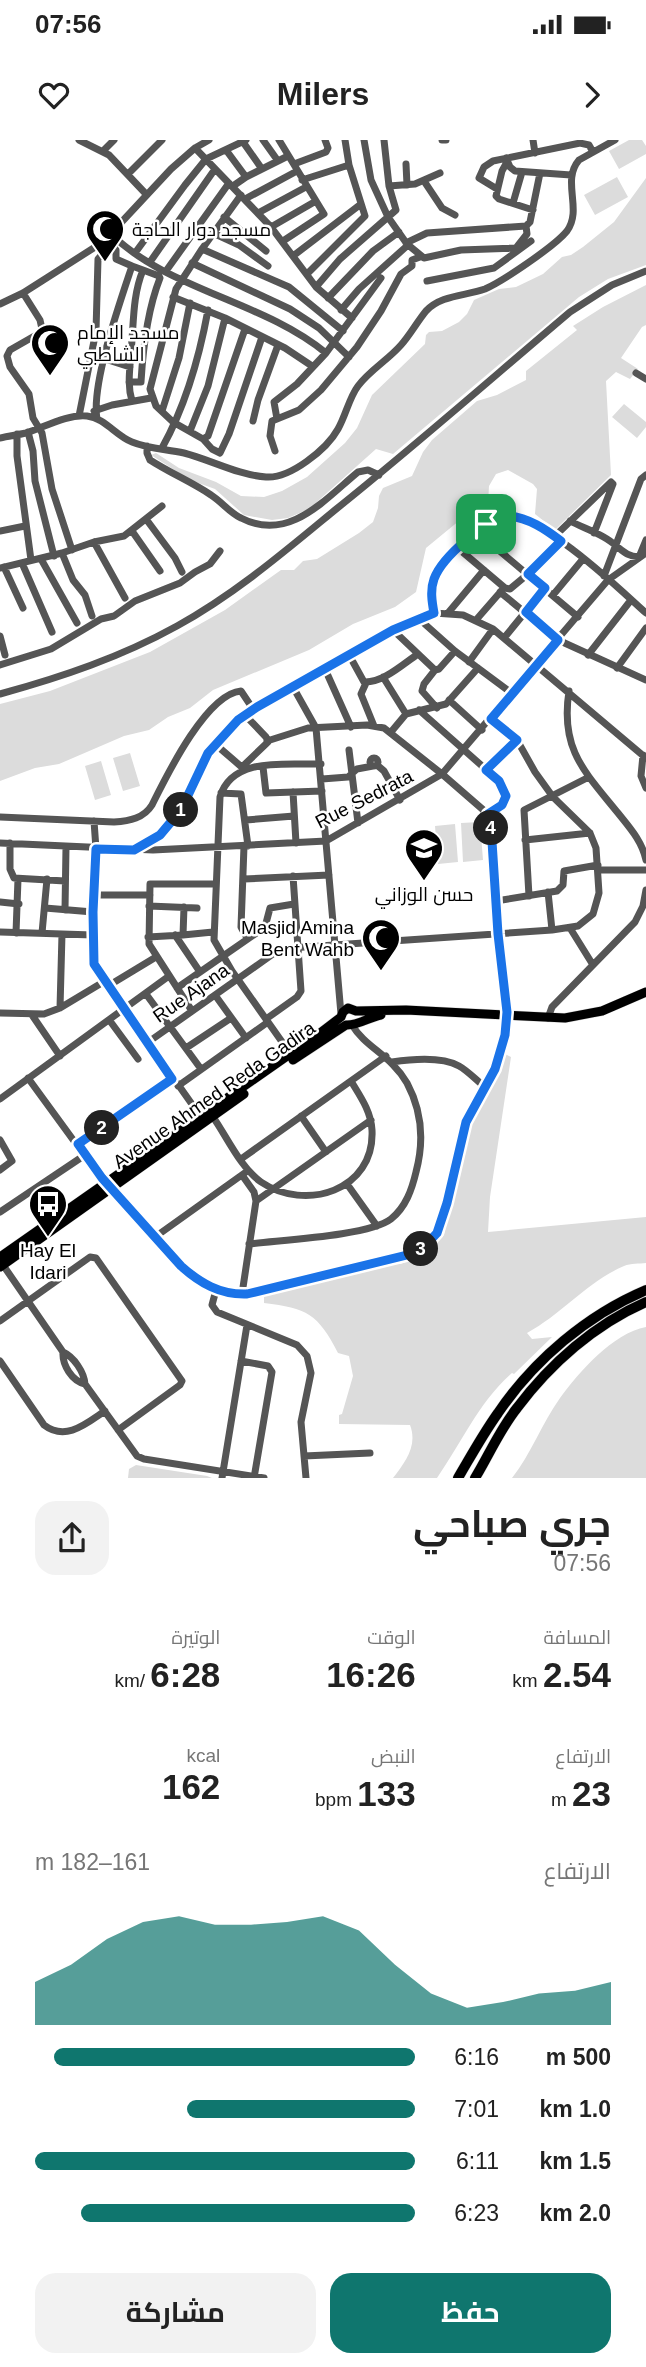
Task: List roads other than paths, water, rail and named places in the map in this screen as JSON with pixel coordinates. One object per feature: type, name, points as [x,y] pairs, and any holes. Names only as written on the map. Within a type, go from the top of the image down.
[{"type":"highway","points":[[458,1478],[498,1412],[523,1380],[582,1326],[607,1309],[646,1290]]},
{"type":"highway","points":[[475,1478],[515,1409],[547,1373],[589,1335],[646,1302]]},
{"type":"main road","name":"Avenue Ahmed Reda Gadira","points":[[1,1263],[201,1117],[293,1056],[349,1023],[388,1014],[548,1018],[594,1013],[646,992]]},
{"type":"main road","name":"Avenue Ahmed Reda Gadira","points":[[354,1010],[406,1010],[556,1023],[583,1021],[646,999]]},
{"type":"main road","points":[[345,1010],[354,1010],[358,1017],[349,1023],[345,1010]]},
{"type":"main road","name":"Avenue Ahmed Reda Gadira","points":[[108,1186],[213,1117],[293,1056]]},
{"type":"street","points":[[79,140],[103,150],[146,194]]},
{"type":"street","points":[[103,150],[114,140]]},
{"type":"street","points":[[128,174],[162,140]]},
{"type":"street","points":[[82,416],[96,331],[99,259],[146,194],[195,148],[209,140]]},
{"type":"street","points":[[263,140],[278,161]]},
{"type":"street","points":[[279,140],[324,215],[283,241]]},
{"type":"street","points":[[262,337],[222,452],[212,449],[203,439],[175,423],[152,398],[150,389],[153,369],[173,297],[181,279],[224,217],[243,197],[326,152],[328,148],[325,140]]},
{"type":"street","points":[[307,274],[365,214],[355,188],[345,140]]},
{"type":"street","points":[[364,140],[367,165],[388,217],[420,257]]},
{"type":"street","points":[[316,287],[340,260],[396,211],[389,186],[384,140]]},
{"type":"street","points":[[533,140],[535,153]]},
{"type":"street","points":[[132,266],[96,396],[97,415],[123,438],[255,476],[272,478],[286,474],[313,457],[335,433],[361,383],[402,343],[431,307],[443,300],[491,286],[563,235],[573,216],[571,175],[579,160],[615,140]]},
{"type":"street","points":[[135,253],[206,159],[244,141],[262,169]]},
{"type":"street","points":[[497,189],[480,181],[479,177],[488,164],[580,143],[589,145],[593,152]]},
{"type":"street","points":[[195,148],[283,241],[316,287],[352,318]]},
{"type":"street","points":[[226,150],[246,177]]},
{"type":"street","points":[[166,271],[231,184],[288,156]]},
{"type":"street","points":[[506,160],[512,170],[571,175]]},
{"type":"street","points":[[506,160],[496,196],[533,210]]},
{"type":"street","points":[[406,164],[407,185]]},
{"type":"street","points":[[258,213],[304,184],[349,165]]},
{"type":"street","points":[[150,262],[215,169]]},
{"type":"street","points":[[513,203],[522,172]]},
{"type":"street","points":[[389,186],[425,181],[440,173]]},
{"type":"street","points":[[341,310],[413,237],[426,233],[526,226],[530,222],[540,173]]},
{"type":"street","points":[[425,181],[445,211],[455,215]]},
{"type":"street","points":[[355,188],[373,184]]},
{"type":"street","points":[[271,228],[316,201]]},
{"type":"street","points":[[293,256],[361,204]]},
{"type":"street","points":[[224,217],[266,251]]},
{"type":"street","points":[[427,281],[494,268],[526,237],[526,226]]},
{"type":"street","points":[[328,298],[373,251],[399,232]]},
{"type":"street","points":[[213,233],[239,245],[268,266]]},
{"type":"street","points":[[113,239],[181,279],[259,313],[309,340],[326,353]]},
{"type":"street","points":[[113,239],[116,259],[160,277],[152,299],[144,340],[141,382],[129,382]]},
{"type":"street","points":[[0,304],[113,239]]},
{"type":"street","points":[[275,452],[271,436],[273,421],[295,412],[314,398],[349,357],[381,311],[401,274],[411,267],[412,260],[461,250],[514,251],[531,241]]},
{"type":"street","points":[[202,249],[289,287],[343,331]]},
{"type":"street","points":[[192,263],[290,309],[320,328],[349,357]]},
{"type":"street","points":[[132,401],[129,382],[135,292],[143,270]]},
{"type":"street","points":[[0,694],[88,668],[155,638],[197,615],[272,563],[581,304],[612,285],[646,271]]},
{"type":"street","points":[[277,419],[274,401],[298,384],[326,353],[381,278]]},
{"type":"street","points":[[23,293],[42,327],[38,334],[10,350],[8,360],[29,394],[33,418],[40,427],[51,489],[72,550]]},
{"type":"street","points":[[173,297],[225,318],[296,354],[312,366]]},
{"type":"street","points":[[162,411],[179,358],[190,303]]},
{"type":"street","points":[[162,448],[192,379],[208,310]]},
{"type":"street","points":[[190,431],[208,386],[225,318]]},
{"type":"street","points":[[203,439],[208,436],[245,329]]},
{"type":"street","points":[[253,421],[278,345]]},
{"type":"street","points":[[105,359],[130,367]]},
{"type":"street","points":[[636,373],[646,379]]},
{"type":"street","points":[[0,438],[82,416],[97,415],[132,401],[152,398]]},
{"type":"street","points":[[28,432],[33,451],[35,481],[58,554],[73,580],[85,594],[92,616]]},
{"type":"street","points":[[17,435],[26,561],[52,632]]},
{"type":"street","points":[[147,446],[148,458],[160,467],[205,491],[242,519],[264,525],[288,523],[307,515],[360,471],[368,470],[379,475]]},
{"type":"street","points":[[606,578],[615,544],[641,479],[646,475]]},
{"type":"street","points":[[475,620],[503,590],[513,588],[528,574],[570,521],[609,482],[613,482],[594,533]]},
{"type":"street","points":[[23,608],[2,567],[41,559],[94,542],[119,538],[132,531],[162,506]]},
{"type":"street","points":[[434,613],[434,579],[475,531],[498,518],[509,516],[525,519],[558,538],[645,609]]},
{"type":"street","points":[[146,519],[182,572]]},
{"type":"street","points":[[570,521],[615,544],[625,554],[643,555]]},
{"type":"street","points":[[0,531],[25,526]]},
{"type":"street","points":[[132,531],[160,571]]},
{"type":"street","points":[[475,531],[578,617]]},
{"type":"street","points":[[606,578],[643,555],[646,540]]},
{"type":"street","points":[[94,542],[125,598]]},
{"type":"street","points":[[459,549],[558,640],[646,679]]},
{"type":"street","points":[[0,665],[51,649],[101,619],[114,616],[135,601],[180,583],[210,564],[220,551]]},
{"type":"street","points":[[41,559],[77,623]]},
{"type":"street","points":[[553,595],[583,559]]},
{"type":"street","points":[[448,613],[484,570]]},
{"type":"street","name":"Rue Sedrata","points":[[0,843],[134,850],[326,841],[442,774],[578,617],[606,578]]},
{"type":"street","points":[[504,638],[545,588]]},
{"type":"street","points":[[588,655],[631,600]]},
{"type":"street","points":[[134,850],[160,835],[172,823],[215,744],[245,715],[393,630],[434,613],[448,613],[475,620],[493,629],[569,691],[645,757],[641,776],[646,788]]},
{"type":"street","points":[[418,618],[454,651],[513,694]]},
{"type":"street","points":[[617,668],[646,628]]},
{"type":"street","points":[[469,662],[493,629]]},
{"type":"street","points":[[393,630],[435,670]]},
{"type":"street","points":[[0,636],[5,654]]},
{"type":"street","points":[[437,708],[423,694],[422,688],[454,651]]},
{"type":"street","points":[[373,726],[361,694],[366,683],[383,677],[418,654]]},
{"type":"street","points":[[352,662],[366,683]]},
{"type":"street","points":[[391,732],[406,714],[444,706],[478,668]]},
{"type":"street","points":[[324,669],[351,727]]},
{"type":"street","points":[[383,677],[406,714]]},
{"type":"street","points":[[249,1244],[340,1233],[377,1226],[390,1220],[405,1202],[412,1187],[421,1150],[415,1101],[408,1085],[389,1059],[349,1023],[340,993],[316,729],[293,687]]},
{"type":"street","points":[[0,817],[128,821],[148,813],[181,747],[208,715],[229,697],[241,691],[253,709]]},
{"type":"street","points":[[569,691],[566,707],[572,751],[589,777],[633,830],[646,860]]},
{"type":"street","points":[[449,700],[482,730]]},
{"type":"street","points":[[419,710],[463,752],[499,781],[506,796],[502,805],[488,814]]},
{"type":"street","points":[[245,715],[267,741]]},
{"type":"street","points":[[491,719],[517,740],[553,797],[590,833],[596,848],[599,893],[593,914],[585,922],[570,928],[593,965]]},
{"type":"street","points":[[28,1078],[108,1186],[189,1273],[215,1290],[242,1294],[407,1255],[427,1245],[437,1233],[443,1216],[469,1115],[501,1051],[506,1018],[491,826],[488,814],[442,774],[391,732],[373,726],[302,729],[267,741],[221,793],[213,932],[222,956],[293,1056]]},
{"type":"street","points":[[486,770],[517,740]]},
{"type":"street","points":[[215,744],[243,768],[321,764]]},
{"type":"street","points":[[349,750],[358,824]]},
{"type":"street","points":[[322,779],[346,777],[357,769],[375,765],[384,771],[400,800]]},
{"type":"street","points":[[263,767],[266,793],[323,791]]},
{"type":"street","points":[[529,896],[524,810],[589,777]]},
{"type":"street","points":[[293,792],[296,843]]},
{"type":"street","points":[[221,793],[241,794],[242,817],[246,820],[241,927],[247,938]]},
{"type":"street","points":[[246,820],[294,816]]},
{"type":"street","points":[[94,821],[94,964],[201,1117]]},
{"type":"street","points":[[525,840],[590,833]]},
{"type":"street","points":[[10,843],[10,872],[18,878],[65,881]]},
{"type":"street","points":[[65,910],[66,847]]},
{"type":"street","points":[[496,901],[561,889],[564,870],[598,867],[646,870]]},
{"type":"street","points":[[244,879],[329,875]]},
{"type":"street","points":[[178,1086],[246,1038],[300,994],[293,876]]},
{"type":"street","points":[[16,933],[18,878]]},
{"type":"street","points":[[42,933],[47,878]]},
{"type":"street","points":[[192,1011],[149,944],[150,883],[216,884]]},
{"type":"street","points":[[548,1018],[552,1007],[635,922],[644,906],[646,890]]},
{"type":"street","points":[[548,892],[552,930]]},
{"type":"street","points":[[94,895],[150,895]]},
{"type":"street","points":[[0,902],[19,904]]},
{"type":"street","points":[[177,988],[265,927],[270,908],[294,904]]},
{"type":"street","points":[[149,906],[197,908]]},
{"type":"street","points":[[184,907],[179,935],[200,972]]},
{"type":"street","points":[[45,908],[93,912]]},
{"type":"street","name":"Rue Ajana","points":[[147,1043],[274,954],[297,946],[570,928]]},
{"type":"street","points":[[0,932],[93,935]]},
{"type":"street","points":[[148,937],[213,932]]},
{"type":"street","points":[[60,1008],[62,934]]},
{"type":"street","points":[[0,1013],[32,1015],[60,1008],[156,957]]},
{"type":"street","points":[[0,1099],[169,976]]},
{"type":"street","points":[[340,993],[354,1010]]},
{"type":"street","points":[[146,994],[201,1069]]},
{"type":"street","points":[[215,995],[246,1038]]},
{"type":"street","points":[[32,1015],[60,1056]]},
{"type":"street","points":[[186,1048],[231,1018]]},
{"type":"street","points":[[110,1021],[138,1059]]},
{"type":"street","points":[[241,1159],[351,1081],[389,1059],[453,1063],[485,1087]]},
{"type":"street","points":[[78,1144],[172,1079]]},
{"type":"street","points":[[245,1173],[274,1188],[295,1194],[311,1195],[334,1191],[347,1184],[361,1169],[368,1155],[372,1135],[365,1105],[351,1081]]},
{"type":"street","points":[[301,1116],[326,1152]]},
{"type":"street","points":[[213,1117],[241,1159],[256,1201],[242,1294]]},
{"type":"street","points":[[256,1201],[370,1120]]},
{"type":"street","points":[[0,1140],[12,1161],[0,1170]]},
{"type":"street","points":[[0,1212],[85,1155]]},
{"type":"street","points":[[155,1237],[245,1173]]},
{"type":"street","points":[[347,1184],[377,1226]]},
{"type":"street","points":[[0,1321],[90,1257],[96,1258],[182,1381],[118,1430]]},
{"type":"street","points":[[1,1263],[63,1352],[65,1365],[75,1379],[85,1384],[140,1458],[222,1475],[264,1478]]},
{"type":"street","points":[[215,1290],[212,1304],[215,1311],[298,1345],[307,1356],[311,1373],[301,1415],[306,1478]]},
{"type":"street","points":[[222,1475],[247,1325]]},
{"type":"street","points":[[241,1361],[268,1366],[272,1372],[254,1477]]},
{"type":"street","points":[[1,1366],[44,1425],[50,1429],[76,1431],[104,1411]]},
{"type":"street","points":[[304,1456],[370,1453]]},
{"type":"place","name":"مسجد دوار الحاجة","points":[[105,263]]},
{"type":"place","name":"مسجد الإمام الشاطبي","points":[[50,377]]},
{"type":"place","name":"حسن الوزاني","points":[[424,882]]},
{"type":"place","name":"Masjid Amina Bent Wahb","points":[[381,972]]},
{"type":"place","name":"Hay El Idari","points":[[48,1238]]}]
